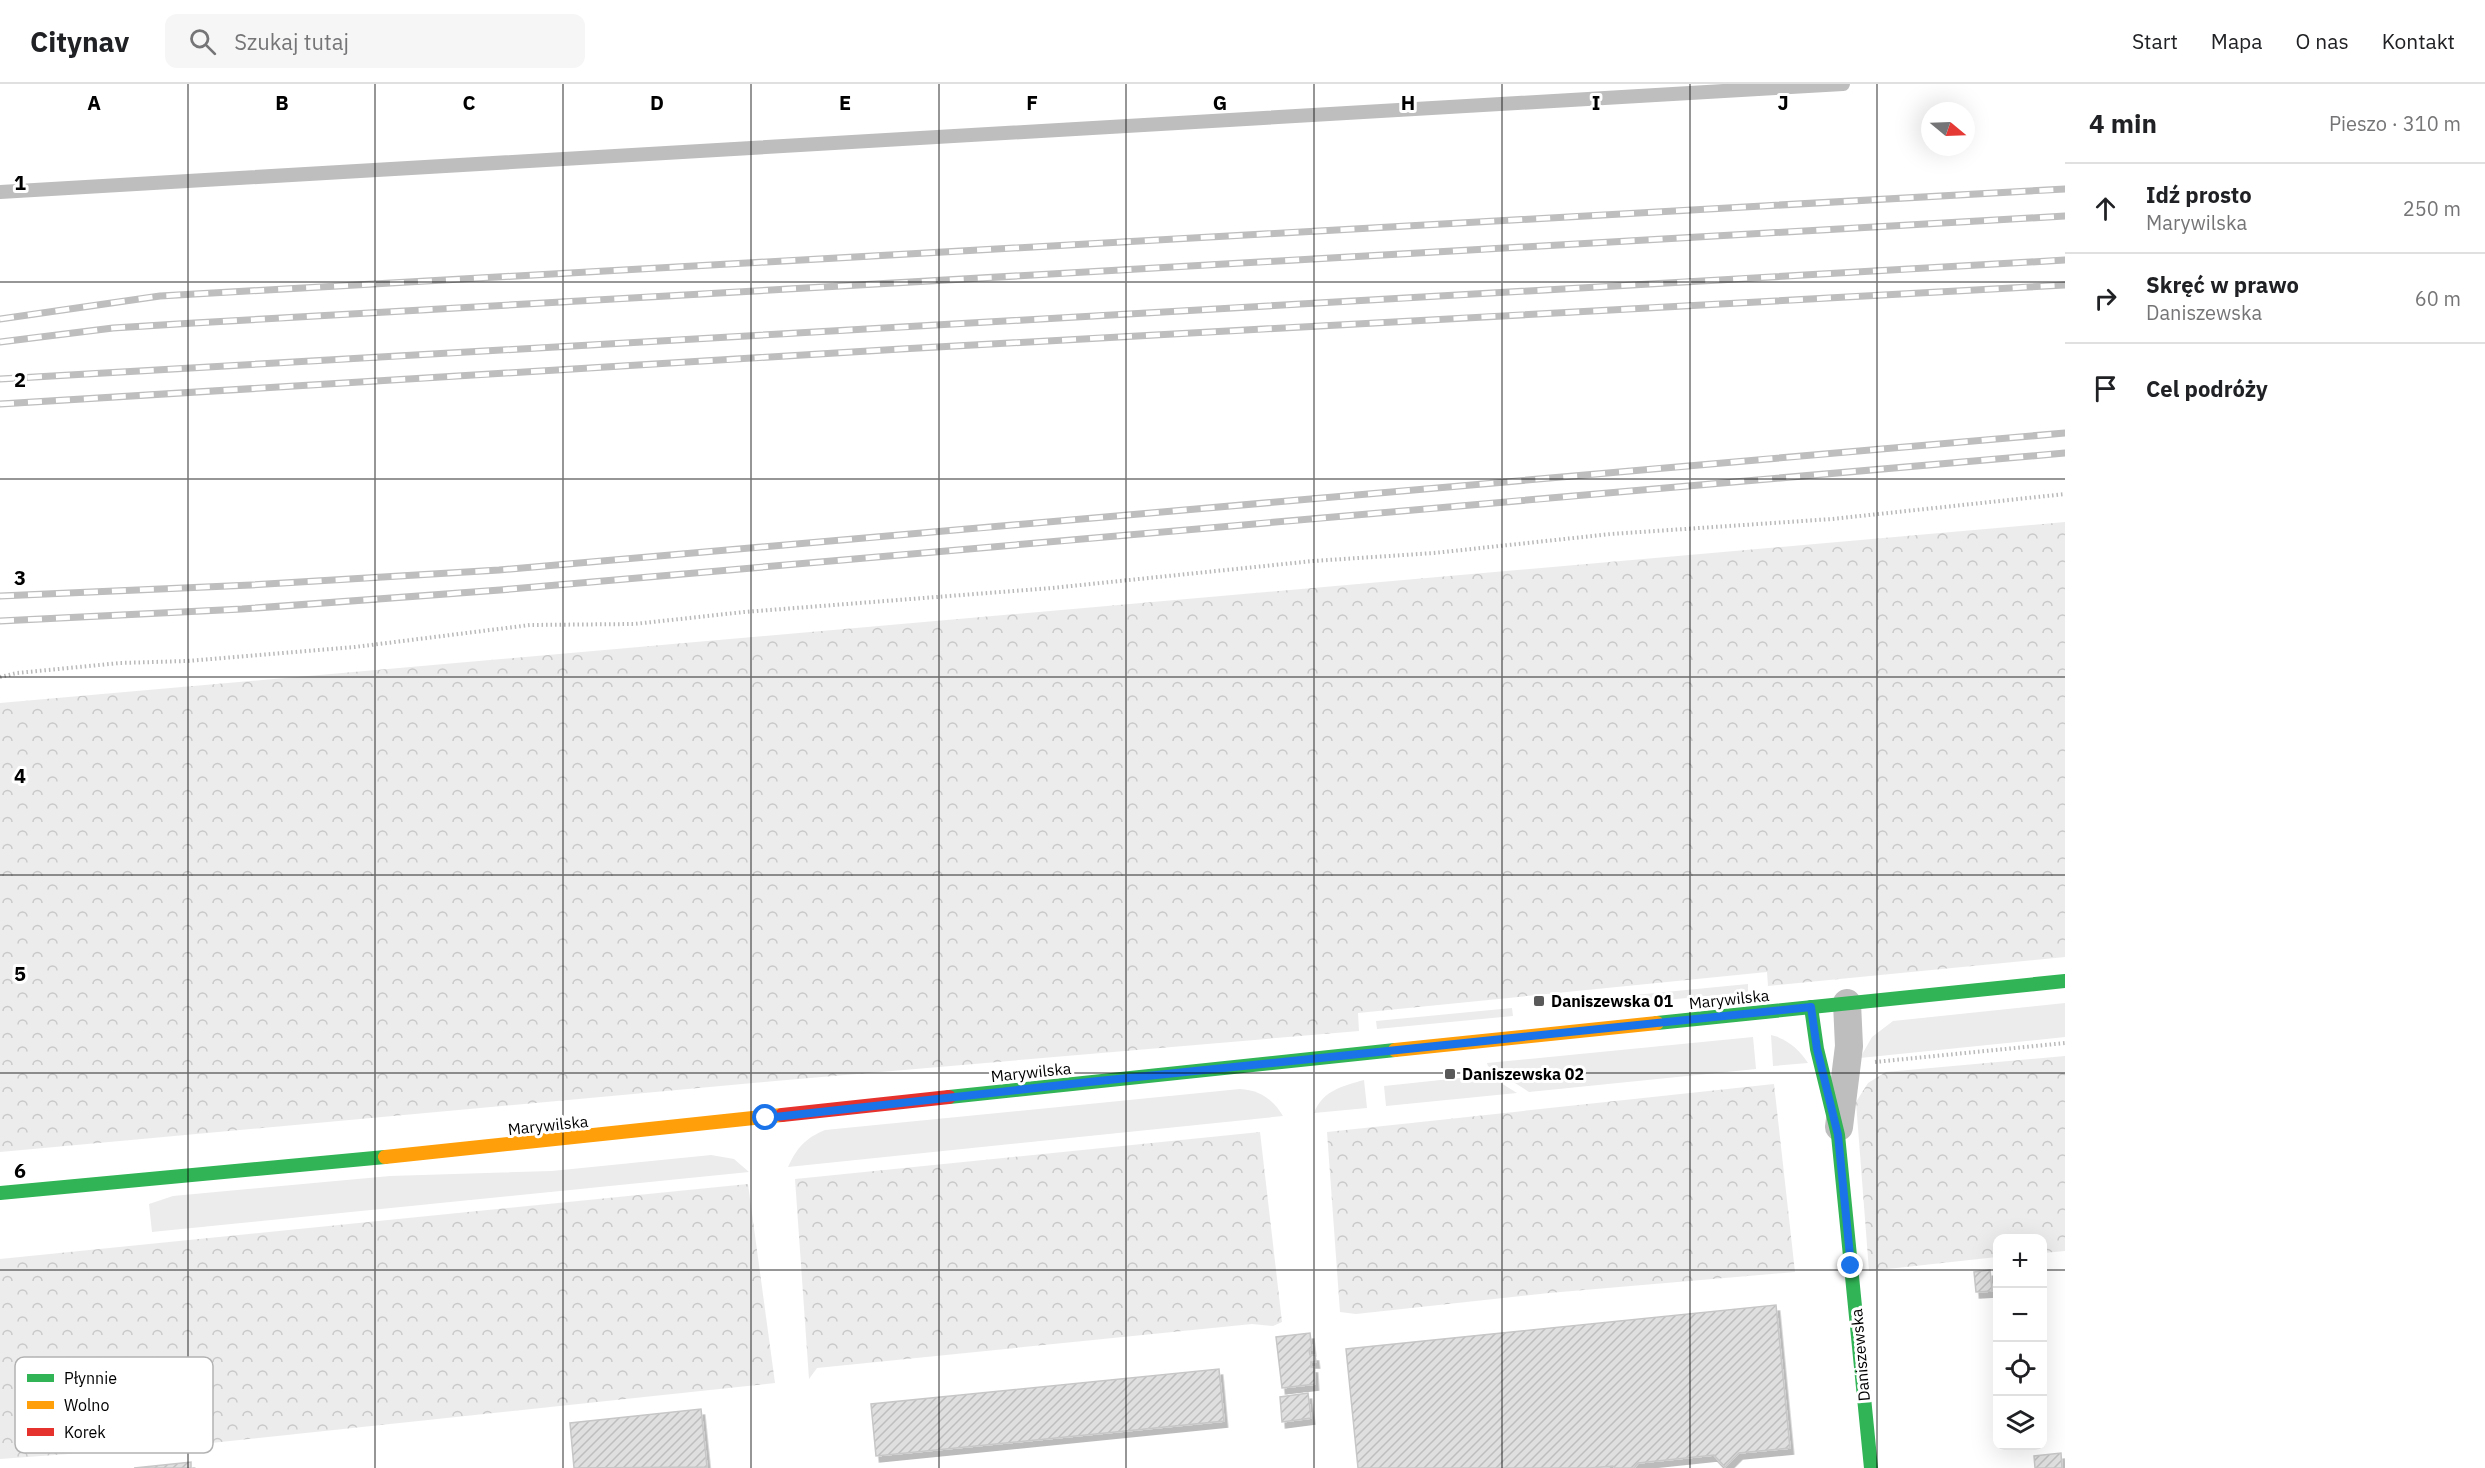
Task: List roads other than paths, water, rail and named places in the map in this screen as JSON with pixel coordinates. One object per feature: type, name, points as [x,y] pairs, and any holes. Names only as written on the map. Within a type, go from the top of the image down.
[{"type":"main road","name":"Marywilska","points":[[0,1193],[551,1141],[1078,1083],[2065,981]]},
{"type":"main road","name":"Daniszewska","points":[[1811,1007],[1817,1049],[1838,1135],[1871,1468]]},
{"type":"street","name":"Daniszewska","points":[[1838,1135],[1850,1046],[1847,1003]]},
{"type":"lane","points":[[0,192],[1843,84]]},
{"type":"railway","points":[[0,319],[160,296],[2065,189]]},
{"type":"railway","points":[[0,342],[113,328],[194,323],[2065,216]]},
{"type":"railway","points":[[0,379],[2065,260]]},
{"type":"railway","points":[[0,404],[901,349],[2065,285]]},
{"type":"railway","points":[[0,596],[251,585],[499,570],[2065,433]]},
{"type":"railway","points":[[0,621],[242,609],[500,590],[2065,453]]},
{"type":"place","name":"Daniszewska 01","points":[[1539,1001]]},
{"type":"place","name":"Daniszewska 02","points":[[1450,1074]]}]
